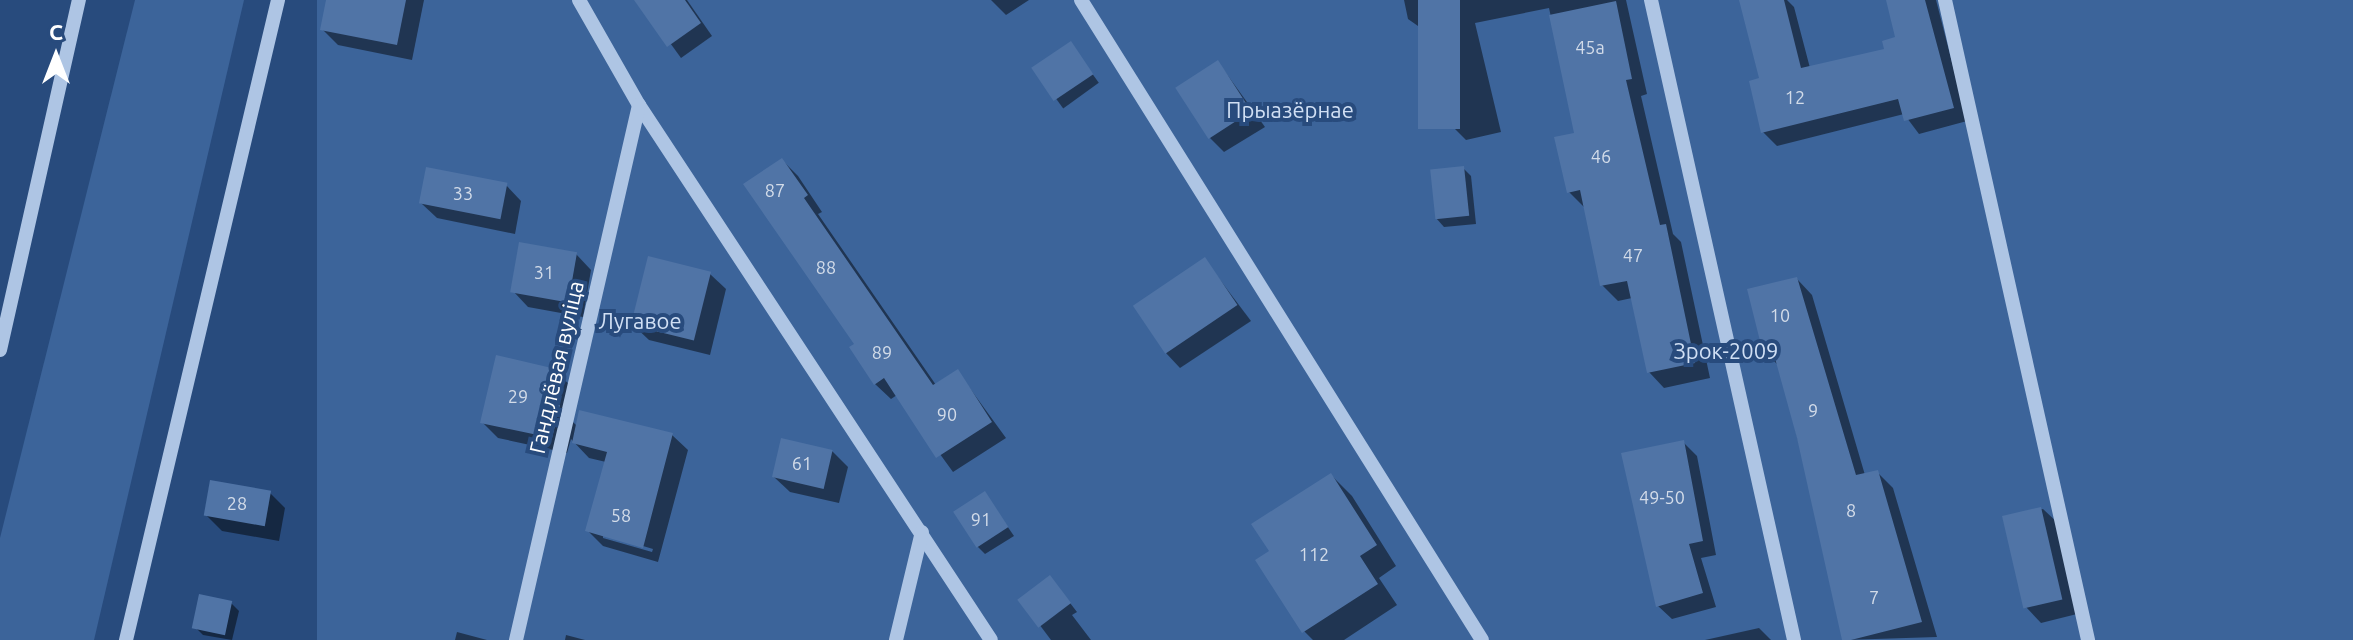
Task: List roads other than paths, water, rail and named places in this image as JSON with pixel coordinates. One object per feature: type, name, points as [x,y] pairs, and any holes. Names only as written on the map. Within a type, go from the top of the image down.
[{"type":"lane","points":[[0,350],[79,0]]},
{"type":"lane","points":[[126,640],[278,0]]},
{"type":"lane","points":[[579,0],[639,105],[991,640]]},
{"type":"lane","points":[[1081,0],[1482,640]]},
{"type":"lane","points":[[1651,0],[1794,640]]},
{"type":"lane","points":[[1945,0],[2088,640]]},
{"type":"lane","name":"Гандлёвая вуліца","points":[[516,640],[639,105]]},
{"type":"lane","points":[[896,640],[922,532]]},
{"type":"park label","name":"Прыазёрнае","points":[[1290,110]]},
{"type":"park label","name":"Лугавое","points":[[640,321]]},
{"type":"park label","name":"Зрок-2009","points":[[1726,351]]}]
